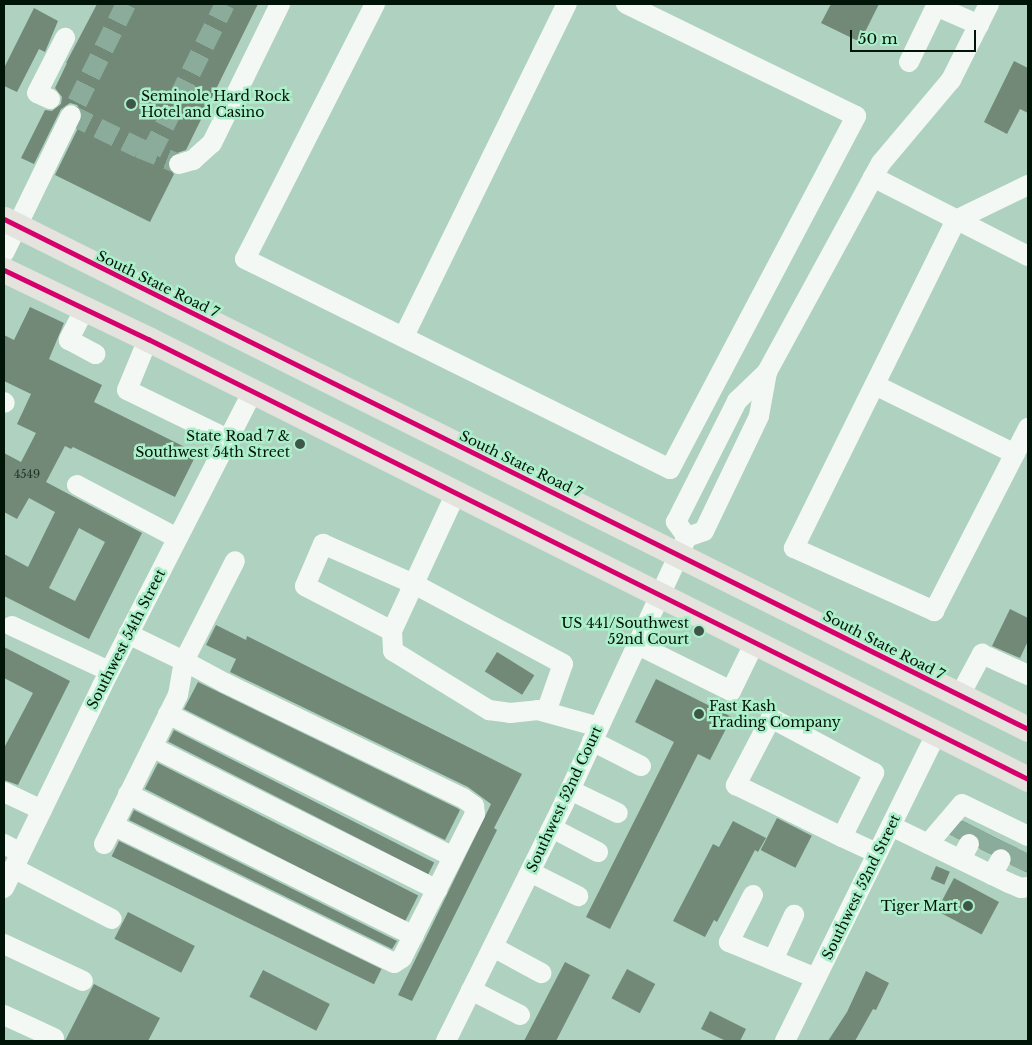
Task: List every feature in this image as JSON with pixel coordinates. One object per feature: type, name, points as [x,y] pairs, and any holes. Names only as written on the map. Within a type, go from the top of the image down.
[{"type":"main road","name":"South State Road 7","points":[[10,223],[682,546],[960,695],[1028,729]]},
{"type":"main road","points":[[4,270],[85,308],[1028,779]]},
{"type":"street","points":[[179,164],[194,160],[212,143],[280,4]]},
{"type":"street","points":[[375,4],[245,259],[670,468],[856,116],[626,4]]},
{"type":"street","points":[[404,336],[567,4]]},
{"type":"street","points":[[767,372],[759,416],[704,531],[682,546],[676,522],[737,401],[767,372],[881,163],[951,80],[989,4]]},
{"type":"street","points":[[908,62],[937,5],[978,25]]},
{"type":"street","points":[[50,99],[38,93],[65,38]]},
{"type":"street","points":[[4,253],[10,223],[71,115]]},
{"type":"street","points":[[873,177],[1028,256]]},
{"type":"street","points":[[1028,185],[956,220],[794,548],[934,611],[1028,428]]},
{"type":"street","points":[[85,308],[69,340],[96,354]]},
{"type":"street","points":[[148,340],[127,390],[228,439]]},
{"type":"street","points":[[875,385],[1015,454]]},
{"type":"street","name":"Southwest 54th Street","points":[[4,888],[13,855],[42,810],[128,634],[253,392]]},
{"type":"street","points":[[77,485],[178,538]]},
{"type":"street","points":[[456,493],[392,631],[393,651],[489,710],[510,713],[538,710],[546,712],[596,734],[641,766]]},
{"type":"street","points":[[392,631],[305,586],[323,544],[414,584],[563,664],[546,712]]},
{"type":"street","name":"Southwest 52nd Court","points":[[452,1039],[471,990],[552,828],[682,546]]},
{"type":"street","points":[[104,844],[178,695],[184,661],[235,560]]},
{"type":"street","points":[[12,626],[110,670]]},
{"type":"street","points":[[114,826],[394,963],[402,958],[414,936],[475,814],[474,806],[463,798],[128,634]]},
{"type":"street","points":[[636,644],[731,691],[755,642]]},
{"type":"street","points":[[960,695],[982,654],[1028,675]]},
{"type":"street","points":[[168,714],[453,857]]},
{"type":"street","points":[[842,837],[874,773],[771,718],[736,785],[842,837],[877,853]]},
{"type":"street","name":"Southwest 52nd Street","points":[[784,1041],[937,732]]},
{"type":"street","points":[[152,748],[437,890]]},
{"type":"street","points":[[570,790],[618,813]]},
{"type":"street","points":[[4,792],[42,810]]},
{"type":"street","points":[[128,794],[414,936]]},
{"type":"street","points":[[928,844],[962,804],[995,849]]},
{"type":"street","points":[[891,826],[928,844],[995,849]]},
{"type":"street","points":[[552,828],[598,852]]},
{"type":"street","points":[[13,855],[112,919]]},
{"type":"street","points":[[530,872],[578,896]]},
{"type":"street","points":[[753,895],[729,942],[816,978]]},
{"type":"street","points":[[773,960],[794,915]]},
{"type":"street","points":[[4,944],[83,982]]},
{"type":"street","points":[[493,947],[541,973]]},
{"type":"street","points":[[471,990],[520,1015]]},
{"type":"street","points":[[4,1014],[54,1038]]},
{"type":"building","points":[[97,4],[258,4],[186,150],[171,155],[168,161],[168,168],[174,174],[150,222],[55,175],[82,120],[83,114],[77,105],[70,103],[61,109],[34,164],[21,158],[45,110],[52,111],[61,104],[62,97],[55,88]]},
{"type":"building","points":[[831,4],[879,4],[860,42],[821,23]]},
{"type":"building","points":[[34,8],[58,21],[45,52],[39,49],[17,92],[4,86],[4,68]]},
{"type":"building","points":[[1014,61],[1028,68],[1028,113],[1020,109],[1007,134],[984,122]]},
{"type":"building","points":[[30,307],[64,323],[49,359],[102,385],[94,402],[197,453],[175,497],[73,447],[71,449],[65,446],[46,482],[142,533],[89,639],[4,596],[4,554],[28,567],[55,512],[29,498],[17,519],[4,512],[4,453],[21,462],[36,433],[17,424],[31,394],[4,381],[4,335],[14,340]],"holes":[[[79,528],[105,542],[75,601],[49,588]]]},
{"type":"building","points":[[1010,609],[1028,618],[1028,641],[1020,658],[992,646]]},
{"type":"building","points":[[216,625],[246,640],[247,636],[522,774],[494,828],[497,830],[412,1001],[398,995],[491,804],[468,787],[230,672],[236,659],[206,645]]},
{"type":"building","points":[[4,647],[70,681],[18,785],[4,780],[4,748],[33,693],[4,678]]},
{"type":"building","points":[[497,652],[534,675],[522,695],[485,672]]},
{"type":"building","points":[[656,679],[732,717],[710,760],[698,754],[610,929],[586,917],[674,742],[635,722]]},
{"type":"building","points":[[198,682],[457,808],[460,810],[445,840],[184,709]]},
{"type":"building","points":[[174,730],[434,863],[428,874],[168,742]]},
{"type":"building","points":[[158,763],[418,896],[405,921],[145,789]]},
{"type":"building","points":[[134,810],[397,941],[392,949],[129,820]]},
{"type":"building","points":[[777,818],[812,836],[795,868],[761,850]]},
{"type":"building","points":[[733,821],[766,838],[758,852],[755,850],[717,922],[714,920],[705,937],[673,921],[713,844],[719,847]]},
{"type":"building","points":[[963,821],[1028,854],[1028,873],[1011,865],[1011,853],[1006,848],[995,849],[990,854],[980,849],[979,838],[974,833],[963,834],[958,839],[951,835]]},
{"type":"building","points":[[119,841],[381,969],[374,984],[112,856]]},
{"type":"building","points":[[936,866],[950,872],[944,885],[931,879]]},
{"type":"building","name":"Tiger Mart","points":[[954,878],[999,902],[982,935],[937,911]]},
{"type":"building","points":[[128,912],[195,946],[181,973],[114,939]]},
{"type":"building","points":[[565,962],[590,975],[556,1041],[524,1041]]},
{"type":"building","points":[[627,969],[655,984],[640,1013],[612,998]]},
{"type":"building","points":[[263,970],[330,1004],[316,1031],[249,997]]},
{"type":"building","points":[[866,971],[889,983],[876,1010],[873,1009],[855,1041],[828,1041],[847,1012]]},
{"type":"building","points":[[94,984],[160,1018],[148,1041],[65,1041]]},
{"type":"building","points":[[710,1011],[746,1029],[740,1041],[726,1041],[701,1029]]},
{"type":"tunnel","points":[[126,4],[71,115],[139,148],[179,164]]},
{"type":"tunnel","points":[[151,153],[225,4]]},
{"type":"tunnel","points":[[956,838],[964,822]]},
{"type":"tunnel","points":[[969,844],[977,828]]},
{"type":"tunnel","points":[[984,851],[992,836]]},
{"type":"tunnel","points":[[1001,859],[1008,844]]},
{"type":"tunnel","points":[[1017,868],[1025,852]]},
{"type":"cycle path","points":[[4,219],[1028,729]]},
{"type":"cycle path","points":[[4,270],[148,339],[1028,779]]},
{"type":"place","name":"Seminole Hard Rock Hotel and Casino","points":[[131,104]]},
{"type":"place","name":"State Road 7 & Southwest 54th Street","points":[[300,444]]},
{"type":"place","name":"US 441/Southwest 52nd Court","points":[[699,631]]},
{"type":"place","name":"Fast Kash Trading Company","points":[[699,714]]},
{"type":"place","name":"Tiger Mart","points":[[968,906]]}]
